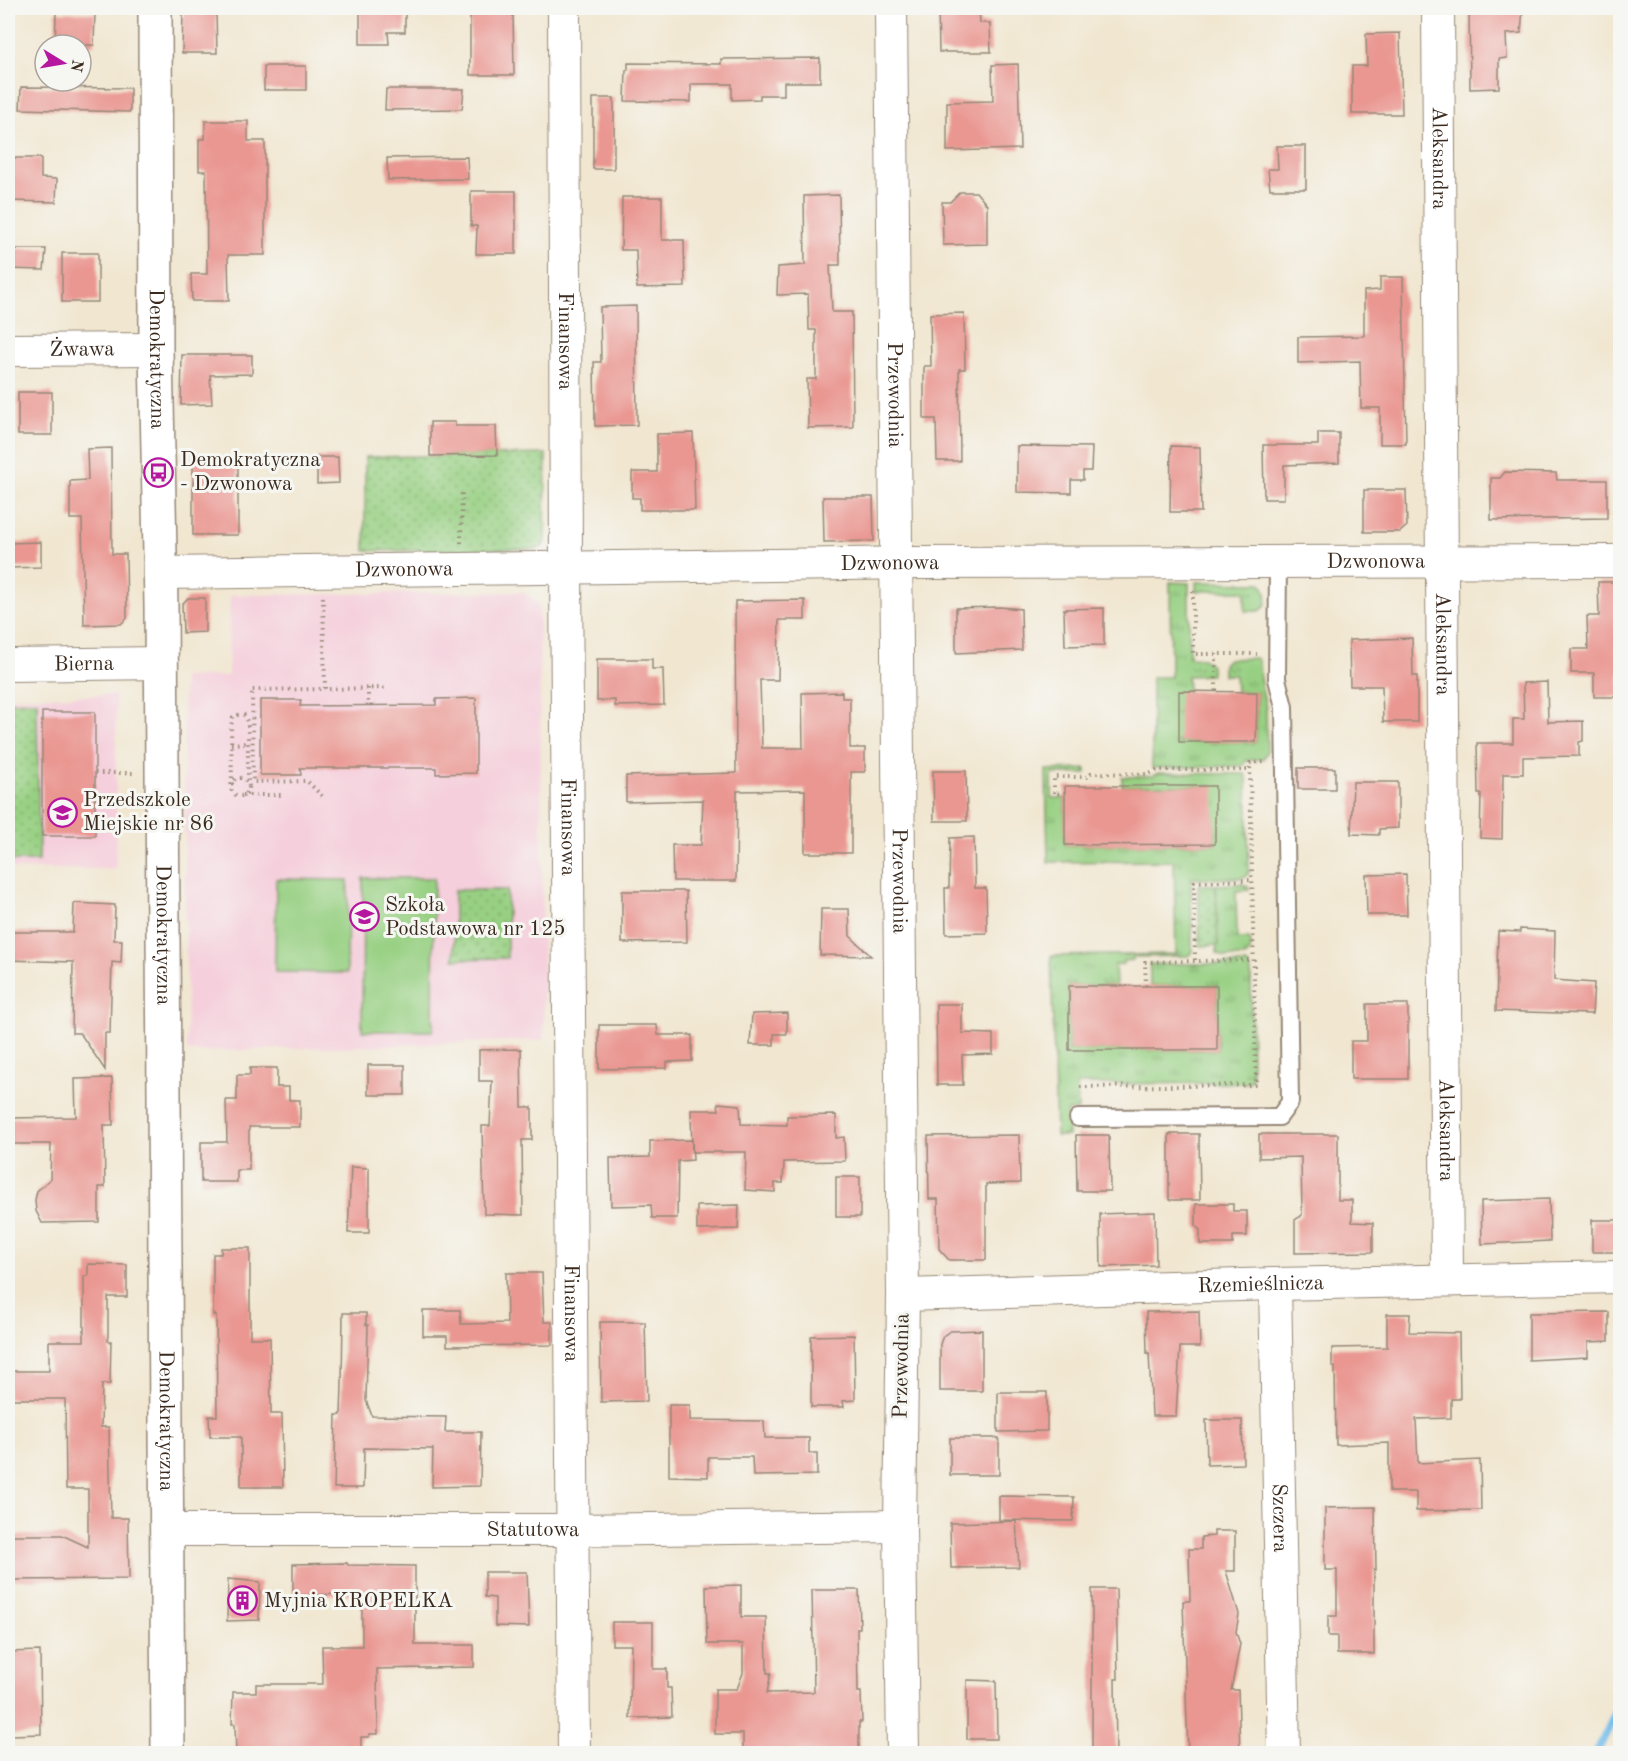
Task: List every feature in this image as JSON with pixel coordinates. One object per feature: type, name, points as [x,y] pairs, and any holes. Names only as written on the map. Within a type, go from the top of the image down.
[{"type":"street","name":"Demokratyczna","points":[[155,8],[168,1754]]},
{"type":"street","name":"Finansowa","points":[[564,8],[574,1754]]},
{"type":"street","name":"Przewodnia","points":[[891,8],[903,1295],[900,1526],[903,1754]]},
{"type":"street","name":"Aleksandra","points":[[1438,8],[1447,1280]]},
{"type":"street","name":"Żwawa","points":[[8,350],[156,349]]},
{"type":"street","name":"Dzwonowa","points":[[161,573],[566,566],[1620,561]]},
{"type":"street","name":"Bierna","points":[[8,664],[161,663]]},
{"type":"street","name":"Rzemieślnicza","points":[[903,1295],[1620,1277]]},
{"type":"street","name":"Szczera","points":[[1275,1284],[1284,1754]]},
{"type":"street","name":"Statutowa","points":[[167,1530],[572,1530],[900,1526]]},
{"type":"lane","points":[[1078,1118],[1279,1117],[1290,1102],[1284,707],[1277,679],[1278,562]]},
{"type":"path","points":[[461,550],[462,492]]},
{"type":"path","points":[[1193,586],[1193,654],[1263,654]]},
{"type":"path","points":[[323,594],[325,689]]},
{"type":"path","points":[[1216,654],[1216,691]]},
{"type":"path","points":[[368,688],[368,705]]},
{"type":"path","points":[[322,796],[307,781],[253,782],[252,690],[386,688]]},
{"type":"path","points":[[243,795],[248,790],[248,743],[247,718],[240,714],[232,717],[234,793],[239,796],[281,795]]},
{"type":"path","points":[[231,744],[248,743]]},
{"type":"path","points":[[1080,1087],[1256,1085],[1250,763],[1270,762]]},
{"type":"path","points":[[1065,793],[1054,794],[1054,777],[1087,777],[1091,773],[1149,774],[1158,770],[1250,770]]},
{"type":"path","points":[[95,773],[136,773]]},
{"type":"path","points":[[232,784],[240,778],[248,784]]},
{"type":"path","points":[[1196,960],[1194,882],[1252,880]]},
{"type":"path","points":[[1146,986],[1145,962],[1253,960]]},
{"type":"shaded area","name":"Szkoła Podstawowa nr 125","points":[[524,592],[539,605],[544,1040],[187,1052],[183,677],[228,676],[230,595]]},
{"type":"shaded area","name":"Przedszkole Miejskie nr 86","points":[[116,695],[116,869],[8,869],[8,697]]},
{"type":"green space","points":[[546,454],[545,542],[542,547],[537,549],[365,551],[365,457]]},
{"type":"green space","points":[[1170,582],[1189,583],[1189,657],[1203,658],[1211,665],[1211,675],[1187,676],[1188,691],[1179,742],[1256,742],[1257,692],[1236,692],[1235,675],[1223,675],[1223,664],[1228,659],[1256,658],[1259,662],[1266,708],[1267,753],[1263,759],[1247,760],[1243,766],[1152,768],[1152,677],[1171,677]]},
{"type":"green space","points":[[1196,582],[1261,583],[1266,593],[1266,605],[1259,611],[1245,611],[1245,591],[1196,591]]},
{"type":"green space","points":[[37,701],[39,861],[8,861],[8,702]]},
{"type":"green space","points":[[1086,769],[1086,774],[1052,774],[1052,798],[1065,798],[1065,845],[1215,844],[1214,786],[1122,786],[1122,777],[1153,776],[1158,773],[1245,774],[1247,778],[1249,872],[1241,878],[1191,879],[1192,951],[1189,956],[1133,957],[1133,960],[1115,965],[1116,986],[1069,986],[1069,1050],[1217,1050],[1217,986],[1150,986],[1150,964],[1244,964],[1248,965],[1251,972],[1252,1080],[1247,1083],[1077,1084],[1078,1110],[1068,1111],[1068,1136],[1056,1136],[1051,956],[1176,954],[1174,861],[1048,862],[1046,770]]},
{"type":"green space","points":[[363,878],[434,878],[433,1031],[362,1031]]},
{"type":"green space","points":[[276,879],[348,880],[347,973],[275,972]]},
{"type":"green space","points":[[1242,884],[1249,890],[1236,891],[1237,939],[1250,939],[1250,953],[1245,957],[1225,957],[1217,953],[1216,885]]},
{"type":"green space","points":[[1198,885],[1216,885],[1218,945],[1200,946]]},
{"type":"green space","points":[[454,890],[507,890],[507,958],[454,959]]},
{"type":"building","points":[[360,8],[388,8],[388,11],[405,11],[405,32],[388,32],[389,44],[360,44]]},
{"type":"building","points":[[938,8],[979,8],[980,23],[990,23],[991,52],[939,52]]},
{"type":"building","points":[[1469,8],[1523,8],[1521,33],[1506,34],[1507,58],[1499,59],[1499,88],[1470,89]]},
{"type":"building","points":[[513,10],[514,75],[470,75],[470,11]]},
{"type":"building","points":[[183,11],[216,11],[217,53],[182,53]]},
{"type":"building","points":[[56,12],[95,13],[94,45],[93,33],[55,33]]},
{"type":"building","points":[[1400,33],[1402,114],[1352,114],[1352,66],[1367,66],[1366,34]]},
{"type":"building","points":[[820,58],[820,82],[784,82],[784,95],[760,95],[760,99],[732,100],[732,84],[691,84],[691,102],[625,101],[628,63],[721,64],[721,59]]},
{"type":"building","points":[[1018,64],[1020,149],[947,151],[947,102],[993,101],[992,65]]},
{"type":"building","points":[[264,66],[306,66],[306,90],[264,90]]},
{"type":"building","points":[[21,87],[33,87],[33,93],[93,93],[93,88],[130,88],[130,112],[20,109]]},
{"type":"building","points":[[386,89],[464,89],[462,109],[385,110]]},
{"type":"building","points":[[593,98],[614,98],[614,169],[593,169]]},
{"type":"building","points":[[205,121],[248,121],[248,141],[265,141],[265,255],[228,255],[229,301],[192,301],[191,274],[207,274],[206,171],[199,171],[199,139],[205,139]]},
{"type":"building","points":[[1277,146],[1306,146],[1306,189],[1270,189],[1268,169],[1278,169]]},
{"type":"building","points":[[467,157],[468,179],[388,180],[387,158]]},
{"type":"building","points":[[8,158],[41,158],[41,178],[57,179],[56,202],[8,201]]},
{"type":"building","points":[[471,191],[516,191],[516,254],[476,254],[477,226],[471,226]]},
{"type":"building","points":[[960,192],[976,192],[987,205],[987,244],[943,245],[942,202],[950,202]]},
{"type":"building","points":[[839,195],[840,265],[830,265],[832,312],[852,312],[853,427],[808,428],[807,379],[816,379],[816,330],[809,330],[808,294],[777,295],[778,267],[805,265],[804,196]]},
{"type":"building","points":[[622,197],[662,197],[662,240],[684,240],[685,287],[637,288],[636,250],[621,250]]},
{"type":"building","points":[[8,249],[46,249],[44,270],[8,269]]},
{"type":"building","points":[[62,253],[98,253],[98,302],[62,302]]},
{"type":"building","points":[[1380,277],[1403,277],[1406,444],[1380,444],[1380,408],[1361,408],[1360,361],[1298,363],[1298,337],[1364,336],[1364,291],[1380,290]]},
{"type":"building","points":[[636,306],[637,425],[595,426],[594,362],[601,362],[600,307]]},
{"type":"building","points":[[964,313],[965,369],[959,369],[960,461],[937,461],[936,419],[924,419],[924,366],[931,366],[930,314]]},
{"type":"building","points":[[182,355],[252,355],[252,374],[210,375],[212,404],[181,405]]},
{"type":"building","points":[[18,392],[52,392],[52,435],[18,435]]},
{"type":"building","points":[[430,422],[455,422],[455,426],[496,426],[497,455],[430,456]]},
{"type":"building","points":[[693,433],[695,510],[640,510],[640,498],[632,498],[632,472],[657,472],[657,434]]},
{"type":"building","points":[[1318,433],[1339,433],[1339,463],[1284,465],[1284,499],[1264,499],[1263,445],[1318,445]]},
{"type":"building","points":[[1017,446],[1092,447],[1091,471],[1083,471],[1083,480],[1071,480],[1071,493],[1017,492]]},
{"type":"building","points":[[1171,446],[1200,447],[1201,512],[1170,512]]},
{"type":"building","points":[[111,448],[112,554],[126,554],[127,618],[121,624],[84,625],[82,519],[70,519],[70,481],[88,480],[87,449]]},
{"type":"building","points":[[317,457],[338,457],[339,483],[317,484]]},
{"type":"building","points":[[193,459],[238,459],[238,535],[193,535]]},
{"type":"building","points":[[1505,472],[1556,473],[1557,480],[1607,480],[1607,518],[1491,520],[1491,478],[1500,478]]},
{"type":"building","points":[[1364,490],[1406,490],[1407,526],[1400,532],[1364,532]]},
{"type":"building","points":[[823,497],[873,497],[874,541],[824,542]]},
{"type":"building","points":[[41,542],[41,567],[8,568],[8,543]]},
{"type":"building","points":[[1598,582],[1620,582],[1620,697],[1594,697],[1594,673],[1571,673],[1571,649],[1588,649],[1587,616],[1599,616]]},
{"type":"building","points":[[188,598],[205,598],[205,632],[183,633],[182,604]]},
{"type":"building","points":[[805,600],[805,620],[779,620],[778,680],[760,680],[762,748],[803,748],[802,693],[842,692],[842,698],[850,698],[850,748],[865,748],[865,772],[851,772],[851,853],[805,853],[805,790],[737,791],[736,881],[673,881],[672,845],[701,845],[703,800],[626,802],[626,776],[736,773],[735,601]]},
{"type":"building","points":[[956,608],[1021,609],[1022,650],[956,653]]},
{"type":"building","points":[[1104,608],[1104,645],[1065,646],[1064,609]]},
{"type":"building","points":[[1412,638],[1413,676],[1417,676],[1417,722],[1383,722],[1382,686],[1350,686],[1349,640]]},
{"type":"building","points":[[597,659],[652,659],[652,669],[663,669],[664,705],[615,706],[615,700],[597,701]]},
{"type":"building","points":[[1547,682],[1548,722],[1583,721],[1583,741],[1579,742],[1579,756],[1523,757],[1523,774],[1503,774],[1502,839],[1480,838],[1481,794],[1478,794],[1477,743],[1513,743],[1513,719],[1524,719],[1523,683]]},
{"type":"building","points":[[1179,691],[1257,692],[1256,742],[1179,742]]},
{"type":"building","points":[[476,698],[476,773],[436,774],[436,768],[300,768],[301,775],[260,775],[260,700],[301,700],[300,706],[436,705],[436,699]]},
{"type":"building","points":[[42,712],[95,712],[95,836],[42,836]]},
{"type":"building","points":[[1298,768],[1335,768],[1335,789],[1298,789]]},
{"type":"building","points":[[933,771],[966,771],[967,821],[934,821]]},
{"type":"building","points":[[1353,782],[1398,782],[1398,828],[1379,829],[1379,835],[1351,834]]},
{"type":"building","points":[[1065,786],[1215,786],[1215,844],[1065,845]]},
{"type":"building","points":[[974,837],[975,888],[986,888],[987,933],[946,934],[945,888],[949,888],[950,838]]},
{"type":"building","points":[[1406,874],[1407,915],[1367,915],[1366,875]]},
{"type":"building","points":[[622,891],[686,891],[687,942],[622,943]]},
{"type":"building","points":[[74,903],[115,905],[114,940],[122,940],[121,963],[112,962],[110,1033],[105,1033],[105,1070],[80,1033],[72,1033],[73,962],[8,960],[8,932],[73,932]]},
{"type":"building","points":[[821,909],[849,909],[850,936],[871,956],[820,955]]},
{"type":"building","points":[[1520,929],[1555,931],[1554,980],[1594,983],[1592,1014],[1496,1011],[1498,931],[1520,932]]},
{"type":"building","points":[[1069,986],[1217,986],[1217,1050],[1069,1050]]},
{"type":"building","points":[[936,1004],[962,1004],[962,1033],[993,1034],[993,1054],[962,1055],[963,1085],[937,1085]]},
{"type":"building","points":[[1367,1004],[1408,1004],[1408,1079],[1351,1079],[1351,1041],[1367,1041]]},
{"type":"building","points":[[787,1013],[787,1034],[774,1034],[774,1045],[750,1045],[752,1014]]},
{"type":"building","points":[[599,1025],[657,1025],[658,1035],[692,1035],[692,1061],[667,1062],[667,1068],[599,1069]]},
{"type":"building","points":[[521,1049],[522,1107],[532,1107],[532,1140],[522,1140],[523,1215],[484,1214],[482,1126],[490,1126],[492,1081],[479,1081],[479,1050]]},
{"type":"building","points":[[368,1065],[405,1065],[405,1095],[368,1095]]},
{"type":"building","points":[[250,1068],[277,1068],[277,1087],[289,1087],[289,1100],[300,1100],[300,1127],[249,1127],[249,1170],[237,1170],[237,1182],[201,1182],[201,1142],[227,1142],[226,1100],[237,1100],[237,1075],[250,1075]]},
{"type":"building","points":[[112,1078],[113,1125],[104,1125],[105,1187],[99,1187],[99,1222],[42,1223],[36,1211],[35,1200],[37,1191],[50,1179],[51,1144],[8,1144],[8,1118],[76,1117],[75,1079]]},
{"type":"building","points":[[718,1103],[740,1105],[741,1124],[787,1125],[787,1116],[836,1115],[836,1138],[844,1137],[845,1161],[784,1162],[783,1183],[775,1183],[775,1192],[745,1190],[746,1152],[692,1152],[691,1110],[719,1110]]},
{"type":"building","points":[[1169,1134],[1199,1134],[1200,1200],[1169,1200]]},
{"type":"building","points":[[1259,1134],[1338,1134],[1338,1200],[1352,1200],[1352,1222],[1373,1223],[1373,1252],[1295,1253],[1295,1220],[1302,1215],[1301,1157],[1259,1158]]},
{"type":"building","points":[[1019,1135],[1020,1183],[986,1184],[986,1260],[949,1260],[939,1249],[938,1199],[929,1199],[928,1136]]},
{"type":"building","points":[[1076,1135],[1109,1135],[1110,1191],[1077,1191]]},
{"type":"building","points":[[692,1140],[693,1160],[678,1161],[677,1218],[652,1218],[651,1205],[611,1206],[610,1158],[650,1157],[650,1141]]},
{"type":"building","points":[[351,1167],[369,1168],[369,1233],[348,1233]]},
{"type":"building","points":[[836,1177],[860,1177],[860,1217],[836,1217]]},
{"type":"building","points":[[1549,1199],[1550,1241],[1482,1244],[1481,1201]]},
{"type":"building","points":[[1196,1204],[1233,1204],[1233,1211],[1247,1211],[1247,1236],[1233,1236],[1233,1244],[1200,1244],[1200,1230],[1196,1226]]},
{"type":"building","points":[[739,1205],[738,1229],[697,1230],[697,1206]]},
{"type":"building","points":[[1155,1212],[1156,1265],[1101,1267],[1100,1214]]},
{"type":"building","points":[[1592,1220],[1620,1220],[1620,1252],[1592,1252]]},
{"type":"building","points":[[221,1248],[250,1248],[250,1338],[270,1338],[271,1414],[282,1414],[283,1487],[241,1487],[241,1437],[210,1437],[209,1416],[217,1416],[213,1254],[221,1254]]},
{"type":"building","points":[[88,1264],[127,1265],[127,1297],[108,1297],[108,1341],[111,1341],[110,1384],[102,1384],[101,1427],[109,1427],[111,1518],[128,1518],[129,1579],[8,1580],[8,1535],[62,1535],[88,1547],[88,1489],[66,1489],[65,1399],[8,1399],[8,1371],[49,1371],[49,1341],[84,1341],[84,1276],[88,1276]]},
{"type":"building","points":[[506,1273],[542,1273],[544,1322],[552,1322],[552,1345],[447,1346],[447,1336],[423,1336],[423,1310],[460,1310],[461,1324],[507,1323]]},
{"type":"building","points":[[1199,1311],[1200,1347],[1180,1347],[1176,1416],[1152,1416],[1146,1312]]},
{"type":"building","points":[[1609,1312],[1609,1341],[1588,1342],[1588,1357],[1529,1360],[1529,1313]]},
{"type":"building","points":[[343,1313],[366,1313],[366,1325],[368,1325],[366,1400],[372,1416],[446,1417],[445,1432],[481,1432],[480,1486],[432,1487],[433,1449],[364,1448],[363,1488],[334,1488],[336,1415],[341,1415]]},
{"type":"building","points":[[1387,1314],[1410,1314],[1409,1332],[1459,1333],[1460,1399],[1451,1399],[1451,1418],[1416,1419],[1418,1463],[1480,1460],[1481,1510],[1416,1511],[1416,1492],[1389,1492],[1389,1443],[1336,1445],[1335,1367],[1332,1367],[1332,1348],[1387,1347]]},
{"type":"building","points":[[600,1322],[645,1322],[647,1401],[601,1402]]},
{"type":"building","points":[[982,1330],[982,1391],[940,1391],[940,1344],[943,1336],[950,1331]]},
{"type":"building","points":[[854,1335],[855,1400],[843,1401],[844,1407],[811,1407],[811,1336]]},
{"type":"building","points":[[998,1392],[1047,1392],[1047,1431],[998,1432]]},
{"type":"building","points":[[669,1405],[690,1405],[690,1420],[764,1421],[765,1438],[809,1438],[809,1453],[817,1453],[817,1475],[753,1476],[752,1457],[708,1457],[708,1477],[669,1476]]},
{"type":"building","points":[[1206,1420],[1242,1420],[1243,1464],[1207,1465]]},
{"type":"building","points":[[950,1438],[999,1438],[999,1475],[950,1475]]},
{"type":"building","points":[[999,1496],[1074,1497],[1073,1521],[999,1520]]},
{"type":"building","points":[[1375,1507],[1374,1654],[1337,1654],[1337,1636],[1328,1636],[1328,1616],[1337,1616],[1337,1570],[1325,1570],[1325,1508]]},
{"type":"building","points":[[1016,1521],[1019,1567],[951,1568],[950,1523]]},
{"type":"building","points":[[1214,1531],[1235,1531],[1235,1571],[1226,1571],[1239,1614],[1236,1632],[1240,1644],[1231,1690],[1238,1690],[1240,1753],[1188,1754],[1183,1601],[1190,1601],[1189,1549],[1201,1549],[1201,1537],[1214,1536]]},
{"type":"building","points":[[347,1563],[348,1565],[415,1566],[415,1645],[474,1645],[474,1667],[377,1669],[378,1734],[361,1737],[361,1753],[236,1754],[235,1724],[232,1724],[233,1692],[256,1692],[256,1684],[323,1684],[322,1646],[362,1646],[362,1594],[293,1595],[293,1564]]},
{"type":"building","points":[[485,1572],[527,1572],[529,1627],[495,1626],[495,1598],[485,1597]]},
{"type":"building","name":"Myjnia KROPELKA","points":[[228,1579],[260,1582],[259,1620],[227,1621]]},
{"type":"building","points":[[741,1585],[741,1617],[766,1617],[767,1673],[771,1673],[767,1693],[814,1692],[812,1590],[859,1590],[858,1692],[861,1692],[862,1722],[859,1722],[859,1754],[743,1754],[743,1734],[715,1734],[715,1689],[737,1689],[743,1673],[743,1644],[707,1644],[706,1586]]},
{"type":"building","points":[[1092,1589],[1116,1589],[1118,1679],[1115,1679],[1116,1754],[1092,1754]]},
{"type":"building","points":[[612,1622],[653,1622],[653,1669],[667,1669],[667,1688],[671,1688],[672,1717],[630,1718],[631,1645],[612,1645]]},
{"type":"building","points":[[40,1651],[41,1734],[12,1735],[8,1652]]},
{"type":"building","points":[[967,1680],[996,1681],[997,1739],[967,1739]]},
{"type":"waterway","points":[[1596,1754],[1620,1704]]},
{"type":"place","name":"Demokratyczna - Dzwonowa","points":[[159,472]]},
{"type":"place","name":"Przedszkole Miejskie nr 86","points":[[62,812]]},
{"type":"place","name":"Szkoła Podstawowa nr 125","points":[[364,917]]},
{"type":"place","name":"Myjnia KROPELKA","points":[[243,1601]]}]
